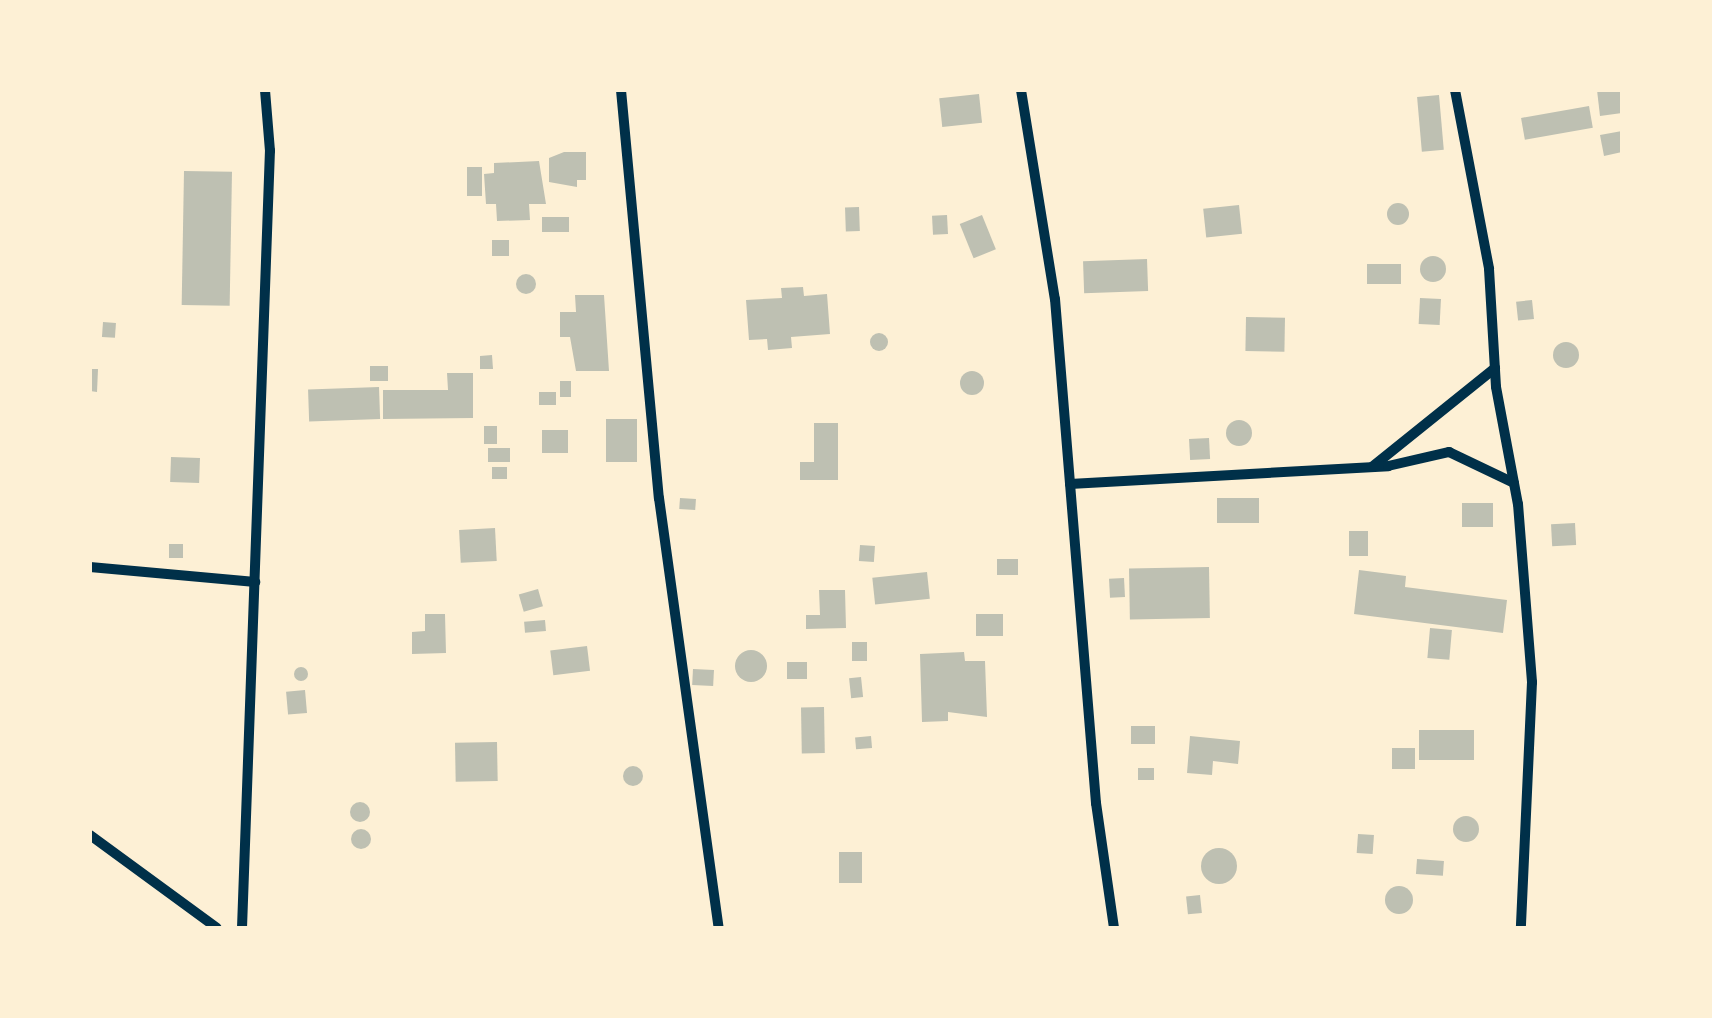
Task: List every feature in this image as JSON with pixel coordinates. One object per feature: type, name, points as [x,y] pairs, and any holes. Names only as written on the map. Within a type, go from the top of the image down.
[{"type":"street","points":[[242,928],[270,151],[264,90]]},
{"type":"street","points":[[621,90],[659,498],[719,928]]},
{"type":"street","points":[[1022,90],[1055,299],[1096,803],[1114,928]]},
{"type":"street","points":[[1454,90],[1489,269],[1495,368],[1514,483],[1532,682],[1520,928]]},
{"type":"street","points":[[1371,467],[1495,368]]},
{"type":"street","points":[[1070,484],[1371,467],[1449,452],[1514,483]]},
{"type":"street","points":[[90,567],[255,582]]},
{"type":"street","points":[[90,836],[217,928]]},
{"type":"building","points":[[1597,90],[1622,90],[1622,113],[1600,116]]},
{"type":"building","points":[[979,94],[982,123],[942,127],[939,98]]},
{"type":"building","points":[[1439,95],[1444,150],[1422,152],[1417,97]]},
{"type":"building","points":[[1589,106],[1593,128],[1525,140],[1521,118]]},
{"type":"building","points":[[1622,131],[1622,152],[1604,156],[1600,135]]},
{"type":"building","points":[[564,152],[586,152],[586,180],[577,180],[577,187],[549,182],[549,158]]},
{"type":"building","points":[[539,161],[546,204],[529,204],[530,220],[497,221],[496,204],[486,204],[484,174],[494,173],[494,163]]},
{"type":"building","points":[[467,167],[482,167],[482,196],[467,196]]},
{"type":"building","points":[[184,171],[232,172],[230,306],[182,305]]},
{"type":"building","points":[[1394,203],[1402,203],[1409,214],[1402,225],[1394,225],[1387,218],[1387,210]]},
{"type":"building","points":[[1239,205],[1242,234],[1206,238],[1203,209]]},
{"type":"building","points":[[845,207],[859,207],[860,231],[846,231]]},
{"type":"building","points":[[947,215],[948,234],[933,235],[932,216]]},
{"type":"building","points":[[982,215],[996,249],[974,258],[960,224]]},
{"type":"building","points":[[542,217],[569,217],[569,232],[542,232]]},
{"type":"building","points":[[492,240],[509,240],[509,256],[492,256]]},
{"type":"building","points":[[1433,256],[1442,260],[1446,269],[1442,278],[1433,282],[1424,278],[1420,269],[1424,260]]},
{"type":"building","points":[[1147,259],[1148,291],[1084,293],[1083,261]]},
{"type":"building","points":[[1367,264],[1401,264],[1401,284],[1367,284]]},
{"type":"building","points":[[526,274],[536,284],[526,294],[516,284]]},
{"type":"building","points":[[803,287],[804,296],[827,294],[830,334],[791,337],[792,348],[768,350],[767,339],[749,340],[746,300],[782,298],[781,288]]},
{"type":"building","points":[[575,295],[604,295],[609,371],[576,371],[570,337],[560,337],[560,312],[576,312]]},
{"type":"building","points":[[1420,298],[1441,299],[1440,325],[1419,324]]},
{"type":"building","points":[[1532,300],[1534,319],[1518,321],[1516,302]]},
{"type":"building","points":[[1246,317],[1285,318],[1284,352],[1245,351]]},
{"type":"building","points":[[103,322],[116,323],[115,338],[102,337]]},
{"type":"building","points":[[879,333],[886,335],[886,349],[879,351],[872,349],[870,342],[872,335]]},
{"type":"building","points":[[1566,342],[1575,346],[1579,355],[1575,364],[1566,368],[1557,364],[1553,355],[1557,346]]},
{"type":"building","points":[[492,355],[493,369],[480,369],[480,356]]},
{"type":"building","points":[[370,366],[388,366],[388,381],[370,381]]},
{"type":"building","points":[[90,369],[98,369],[97,392],[90,391]]},
{"type":"building","points":[[972,371],[981,374],[981,392],[972,395],[963,392],[960,383],[963,374]]},
{"type":"building","points":[[447,373],[473,373],[473,418],[383,419],[383,390],[448,390]]},
{"type":"building","points":[[560,381],[571,381],[571,397],[560,397]]},
{"type":"building","points":[[379,387],[380,419],[309,421],[308,389]]},
{"type":"building","points":[[539,392],[556,392],[556,405],[539,405]]},
{"type":"building","points":[[606,419],[637,419],[637,462],[606,462]]},
{"type":"building","points":[[1239,420],[1248,424],[1252,433],[1248,442],[1239,446],[1230,442],[1226,433],[1230,424]]},
{"type":"building","points":[[814,423],[838,423],[838,480],[800,480],[800,462],[814,462]]},
{"type":"building","points":[[484,426],[497,426],[497,444],[484,444]]},
{"type":"building","points":[[542,430],[568,430],[568,453],[542,453]]},
{"type":"building","points":[[1209,438],[1210,459],[1190,460],[1189,439]]},
{"type":"building","points":[[488,448],[510,448],[510,462],[488,462]]},
{"type":"building","points":[[171,457],[200,458],[199,483],[170,482]]},
{"type":"building","points":[[492,467],[507,467],[507,479],[492,479]]},
{"type":"building","points":[[680,498],[696,499],[695,510],[679,509]]},
{"type":"building","points":[[1217,498],[1259,498],[1259,523],[1217,523]]},
{"type":"building","points":[[1462,503],[1493,503],[1493,527],[1462,527]]},
{"type":"building","points":[[1575,523],[1576,545],[1552,546],[1551,524]]},
{"type":"building","points":[[495,528],[497,561],[461,563],[459,530]]},
{"type":"building","points":[[1349,531],[1368,531],[1368,556],[1349,556]]},
{"type":"building","points":[[169,544],[183,544],[183,558],[169,558]]},
{"type":"building","points":[[860,545],[875,546],[874,562],[859,561]]},
{"type":"building","points":[[997,559],[1018,559],[1018,575],[997,575]]},
{"type":"building","points":[[1209,567],[1210,618],[1130,619],[1129,568]]},
{"type":"building","points":[[1359,570],[1406,576],[1405,587],[1507,600],[1503,633],[1354,614]]},
{"type":"building","points":[[927,572],[930,599],[875,605],[872,578]]},
{"type":"building","points":[[1124,578],[1125,597],[1110,598],[1109,579]]},
{"type":"building","points":[[538,589],[543,606],[524,612],[519,595]]},
{"type":"building","points":[[819,590],[845,590],[846,628],[806,629],[806,615],[820,615]]},
{"type":"building","points":[[425,614],[445,614],[446,653],[412,654],[412,632],[425,631]]},
{"type":"building","points":[[976,614],[1003,614],[1003,636],[976,636]]},
{"type":"building","points":[[545,620],[546,631],[525,633],[524,622]]},
{"type":"building","points":[[1430,628],[1452,630],[1449,660],[1427,658]]},
{"type":"building","points":[[852,642],[867,642],[867,661],[852,661]]},
{"type":"building","points":[[587,646],[590,671],[553,675],[550,651]]},
{"type":"building","points":[[751,650],[762,655],[767,666],[762,677],[751,682],[740,677],[735,666],[740,655]]},
{"type":"building","points":[[964,652],[965,661],[985,661],[987,717],[948,712],[948,721],[922,722],[920,654]]},
{"type":"building","points":[[787,662],[807,662],[807,679],[787,679]]},
{"type":"building","points":[[301,667],[308,674],[301,681],[294,674]]},
{"type":"building","points":[[693,669],[714,670],[713,686],[692,685]]},
{"type":"building","points":[[861,677],[863,697],[851,698],[849,678]]},
{"type":"building","points":[[305,690],[307,713],[288,715],[286,692]]},
{"type":"building","points":[[801,707],[824,707],[825,753],[802,753]]},
{"type":"building","points":[[1131,726],[1155,726],[1155,744],[1131,744]]},
{"type":"building","points":[[1419,730],[1474,730],[1474,760],[1419,760]]},
{"type":"building","points":[[871,736],[872,748],[856,749],[855,737]]},
{"type":"building","points":[[1190,736],[1240,741],[1238,764],[1213,761],[1212,775],[1187,773]]},
{"type":"building","points":[[497,742],[498,781],[456,782],[455,743]]},
{"type":"building","points":[[1392,748],[1415,748],[1415,769],[1392,769]]},
{"type":"building","points":[[633,766],[643,776],[633,786],[623,776]]},
{"type":"building","points":[[1138,768],[1154,768],[1154,780],[1138,780]]},
{"type":"building","points":[[360,802],[370,812],[360,822],[350,812]]},
{"type":"building","points":[[1466,816],[1475,820],[1479,829],[1475,838],[1466,842],[1457,838],[1453,829],[1457,820]]},
{"type":"building","points":[[361,829],[371,839],[361,849],[351,839]]},
{"type":"building","points":[[1358,834],[1374,835],[1373,854],[1357,853]]},
{"type":"building","points":[[1219,848],[1232,853],[1237,866],[1232,879],[1219,884],[1206,879],[1201,866],[1206,853]]},
{"type":"building","points":[[839,852],[862,852],[862,883],[839,883]]},
{"type":"building","points":[[1417,859],[1444,861],[1443,876],[1416,874]]},
{"type":"building","points":[[1399,886],[1409,890],[1413,900],[1409,910],[1399,914],[1389,910],[1385,900],[1389,890]]},
{"type":"building","points":[[1200,895],[1202,913],[1188,914],[1186,896]]}]
